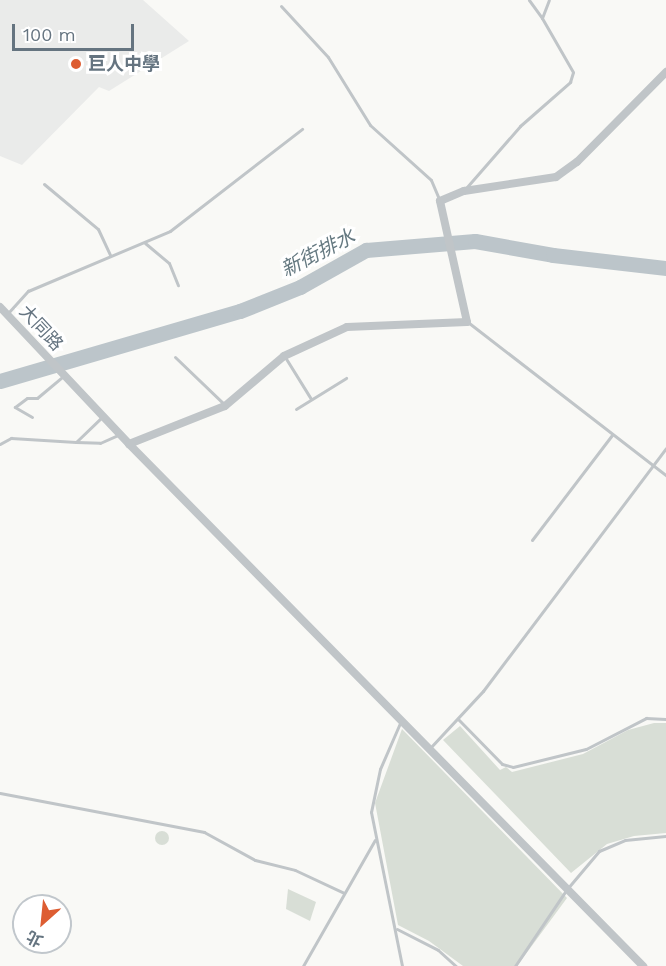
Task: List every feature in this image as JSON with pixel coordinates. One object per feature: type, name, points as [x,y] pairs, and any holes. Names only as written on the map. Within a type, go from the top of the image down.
[{"type":"street","points":[[129,444],[225,406],[284,356],[347,327],[467,322],[440,201],[464,191],[556,177],[577,162],[666,72]]},
{"type":"street","name":"大同路","points":[[3,311],[129,444],[643,966]]},
{"type":"lane","points":[[464,191],[520,126],[570,82],[573,72],[529,0]]},
{"type":"lane","points":[[542,18],[549,0]]},
{"type":"lane","points":[[281,6],[328,57],[370,125],[431,180],[440,201]]},
{"type":"lane","points":[[3,311],[28,291],[170,231],[302,129]]},
{"type":"lane","points":[[44,184],[98,230],[110,255]]},
{"type":"lane","points":[[145,243],[169,263],[178,285]]},
{"type":"lane","points":[[467,322],[666,475]]},
{"type":"lane","points":[[284,356],[311,399]]},
{"type":"lane","points":[[176,357],[225,406]]},
{"type":"lane","points":[[32,417],[15,407],[27,398],[37,398],[61,373]]},
{"type":"lane","points":[[296,409],[346,378]]},
{"type":"lane","points":[[76,442],[103,416]]},
{"type":"lane","points":[[0,444],[11,438],[100,443],[120,434]]},
{"type":"lane","points":[[532,540],[612,435]]},
{"type":"lane","points":[[429,750],[458,719],[666,448]]},
{"type":"lane","points":[[458,719],[502,764],[513,767],[586,748],[646,718],[666,718]]},
{"type":"lane","points":[[401,722],[373,794],[376,838],[402,966]]},
{"type":"lane","points":[[0,793],[204,832],[255,860],[295,870],[344,893]]},
{"type":"lane","points":[[515,966],[567,889],[599,851],[625,840],[666,836]]},
{"type":"lane","points":[[303,966],[376,838]]},
{"type":"lane","points":[[396,928],[438,950],[456,966]]},
{"type":"shaded area","name":"巨人中學","points":[[0,0],[143,0],[189,41],[109,91],[99,87],[22,165],[0,156]]},
{"type":"shaded area","points":[[654,723],[666,723],[666,833],[634,836],[607,844],[571,873],[443,740],[460,726],[500,770],[506,767],[512,772],[583,754],[628,730]]},
{"type":"shaded area","points":[[402,729],[567,898],[517,966],[463,966],[429,941],[398,925],[375,803]]},
{"type":"shaded area","points":[[159,831],[165,831],[169,838],[165,845],[159,845],[155,841],[155,835]]},
{"type":"shaded area","points":[[288,889],[316,902],[310,921],[286,909]]},
{"type":"waterway","name":"新街排水","points":[[0,381],[240,311],[300,287],[366,250],[475,241],[553,255],[666,268]]},
{"type":"place","name":"巨人中學","points":[[76,64]]}]
